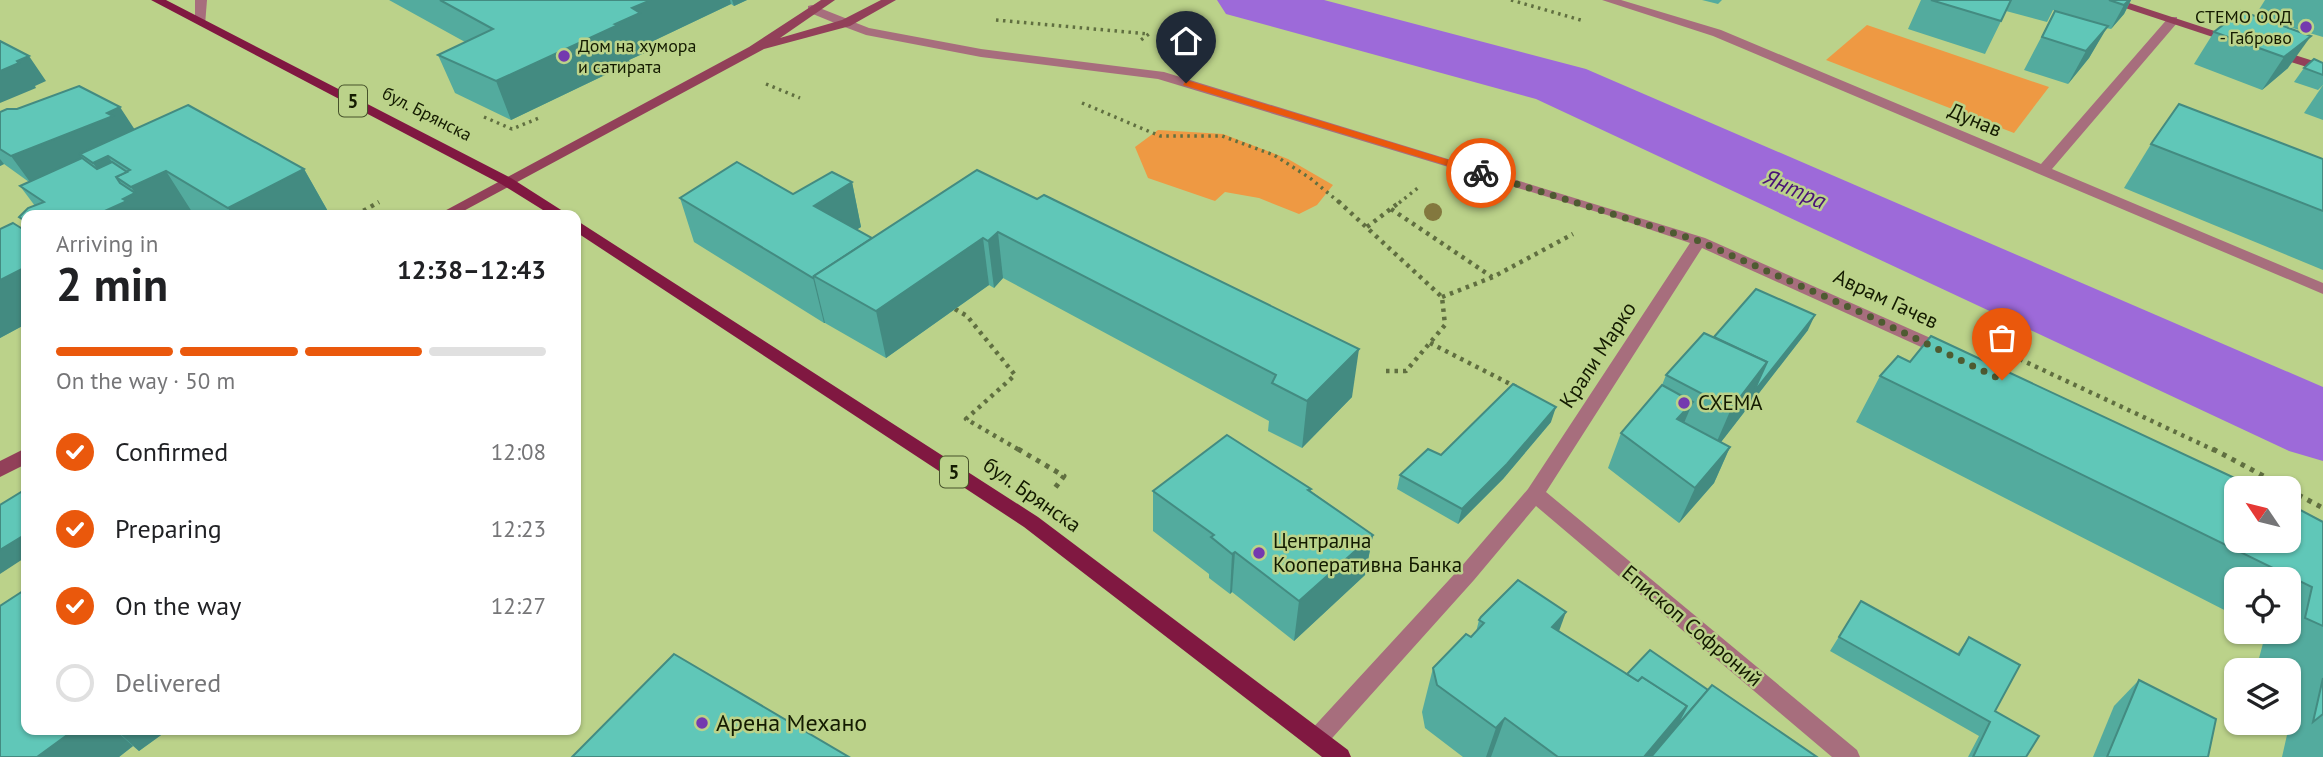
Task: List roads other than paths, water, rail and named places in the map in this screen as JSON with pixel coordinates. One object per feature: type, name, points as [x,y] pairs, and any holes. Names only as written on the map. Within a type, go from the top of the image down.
[{"type":"main road","name":"бул. Брянска","points":[[157,0],[506,181],[553,210]]},
{"type":"main road","name":"бул. Брянска","points":[[581,228],[1031,522],[1340,757]]},
{"type":"street","points":[[201,0],[201,22]]},
{"type":"street","points":[[454,210],[754,50],[829,0]]},
{"type":"street","points":[[754,50],[846,23],[890,0]]},
{"type":"street","name":"Дунав","points":[[1608,0],[1717,33],[2323,289]]},
{"type":"street","points":[[2107,0],[2323,68]]},
{"type":"street","points":[[812,9],[846,23]]},
{"type":"street","points":[[2043,172],[2173,20]]},
{"type":"street","name":"Аврам Гачев","points":[[846,23],[866,31],[981,52],[1159,75],[1612,212],[1699,241],[1968,362]]},
{"type":"street","name":"Крали Марко","points":[[1317,739],[1467,574],[1535,494],[1699,241]]},
{"type":"street","points":[[0,470],[21,458]]},
{"type":"street","name":"Епископ Софроний","points":[[1535,494],[1849,757]]},
{"type":"waterway","name":"Янтра","points":[[1249,0],[1561,84],[2323,426]]},
{"type":"place","name":"СТЕМО ООД - Габрово","points":[[2306,27]]},
{"type":"place","name":"Дом на хумора и сатирата","points":[[564,56]]},
{"type":"place","name":"СХЕМА","points":[[1684,403]]},
{"type":"place","name":"Централна Кооперативна Банка","points":[[1259,553]]},
{"type":"place","name":"Арена Механо","points":[[702,723]]}]
